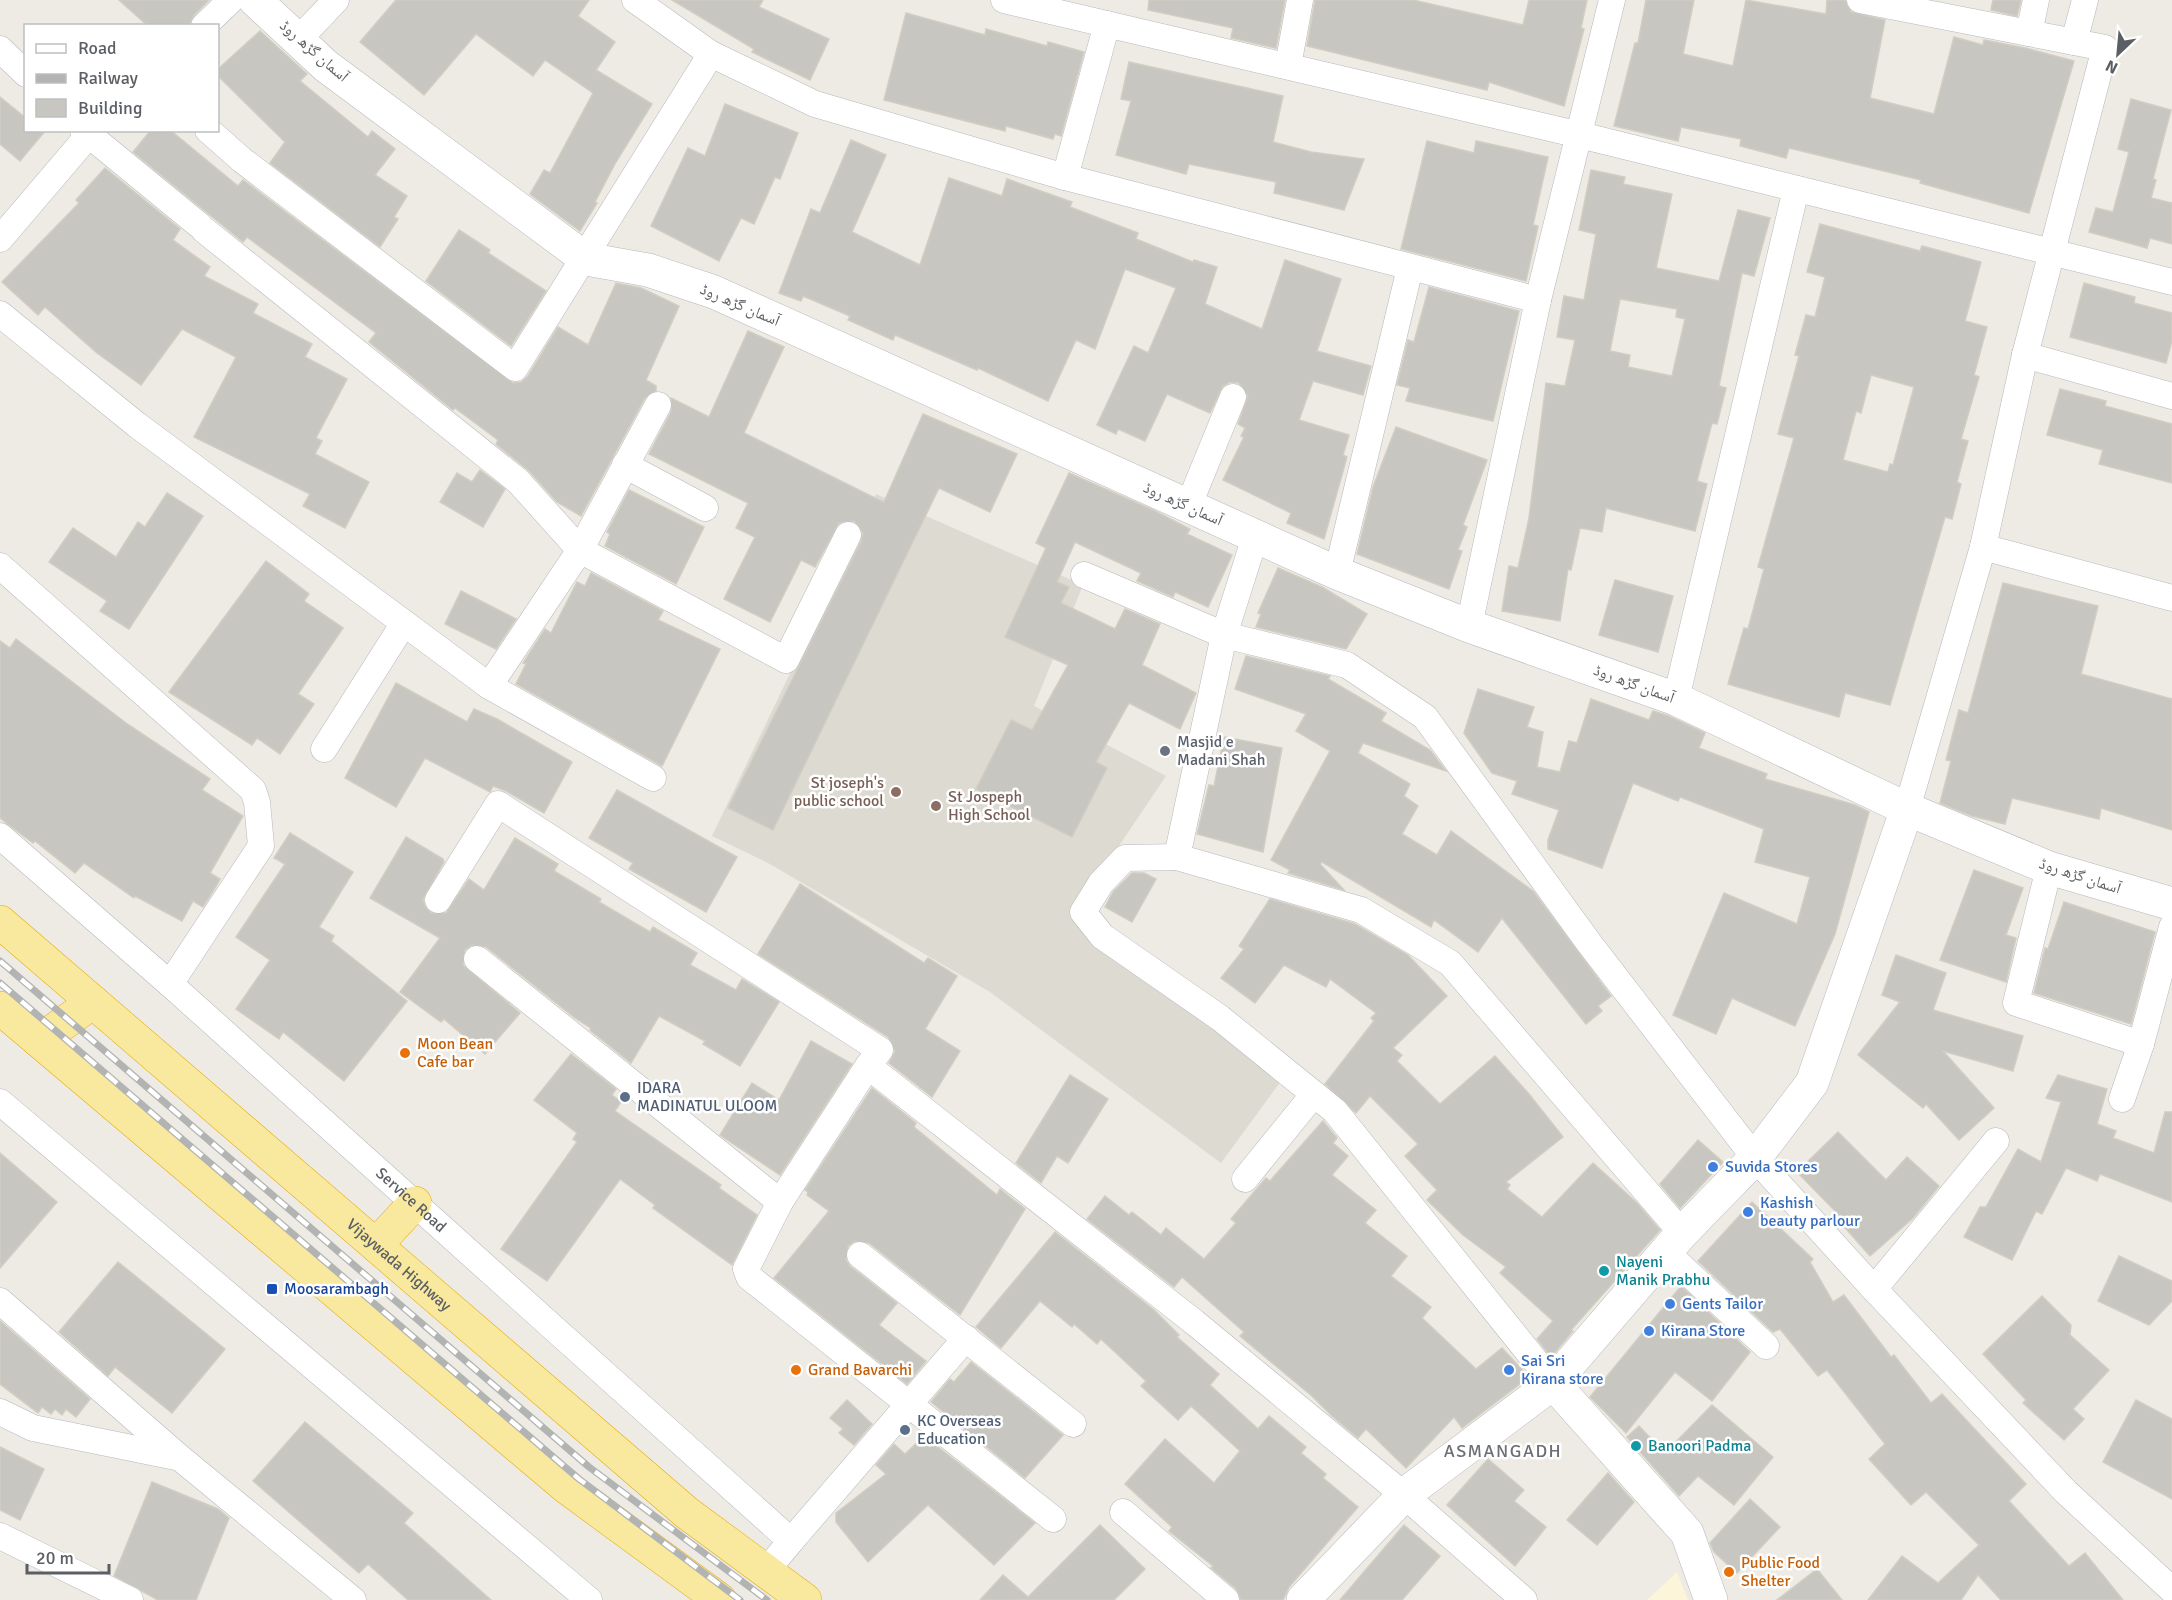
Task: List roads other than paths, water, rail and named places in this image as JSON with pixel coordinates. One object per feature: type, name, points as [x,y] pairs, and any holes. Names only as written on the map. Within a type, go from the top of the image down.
[{"type":"highway","name":"Vijaywada Highway","points":[[0,922],[687,1513],[805,1600]]},
{"type":"highway","points":[[39,1041],[93,1002]]},
{"type":"highway","points":[[0,1008],[566,1487],[720,1600]]},
{"type":"highway","points":[[376,1245],[415,1203]]},
{"type":"street","points":[[206,24],[231,0]]},
{"type":"street","name":"آسمان گڑھ روڈ","points":[[255,0],[326,66],[586,259],[648,270],[714,292],[1337,573],[1470,626],[1676,699],[1907,809],[2049,868],[2172,904]]},
{"type":"street","points":[[299,39],[336,0]]},
{"type":"street","points":[[635,0],[711,54],[815,104],[1065,177],[1538,300]]},
{"type":"street","points":[[1004,0],[1581,135],[2172,282]]},
{"type":"street","points":[[1288,66],[1300,0]]},
{"type":"street","points":[[1470,626],[1538,300],[1581,135],[1612,0]]},
{"type":"street","points":[[1304,1600],[1404,1495],[1552,1383],[1674,1242],[1755,1158],[1812,1083],[1907,809],[1983,547],[2025,355],[2105,48],[2029,33],[1940,8],[1860,0]]},
{"type":"street","points":[[2029,33],[2036,0]]},
{"type":"street","points":[[2074,42],[2085,0]]},
{"type":"street","points":[[1065,177],[1107,24]]},
{"type":"street","points":[[0,49],[24,72]]},
{"type":"street","points":[[210,132],[242,160],[515,368],[586,259],[711,54]]},
{"type":"street","points":[[0,239],[88,132],[201,227],[518,481],[580,550],[786,660],[848,535]]},
{"type":"street","points":[[1676,699],[1796,189]]},
{"type":"street","points":[[1337,573],[1410,268]]},
{"type":"street","points":[[0,314],[137,425],[489,686],[653,778]]},
{"type":"street","points":[[2025,355],[2172,396]]},
{"type":"street","points":[[1188,507],[1233,397]]},
{"type":"street","points":[[489,686],[580,550],[658,405]]},
{"type":"street","points":[[625,465],[705,508]]},
{"type":"street","points":[[1177,857],[1224,635],[1255,537]]},
{"type":"street","points":[[1983,547],[2172,598]]},
{"type":"street","points":[[0,566],[253,790],[257,802],[261,846],[170,984]]},
{"type":"street","points":[[1084,575],[1224,635],[1347,665],[1425,717],[1589,943],[1755,1158],[1874,1289],[2066,1492],[2172,1590]]},
{"type":"street","points":[[324,749],[404,623]]},
{"type":"street","points":[[438,900],[498,804],[880,1050],[780,1202],[747,1261],[746,1269],[749,1277],[910,1402],[1053,1519]]},
{"type":"street","name":"Service Road","points":[[0,836],[170,984],[791,1541]]},
{"type":"street","points":[[1711,1600],[1687,1533],[1552,1383],[1335,1111],[1220,1018],[1102,936],[1083,912],[1101,883],[1125,858],[1177,857],[1361,910],[1450,963],[1674,1242],[1766,1346]]},
{"type":"street","points":[[2049,868],[2016,1003],[2141,1044]]},
{"type":"street","points":[[2122,1099],[2141,1044],[2172,927]]},
{"type":"street","points":[[477,959],[780,1202]]},
{"type":"street","points":[[868,1066],[1194,1322],[1404,1495],[1524,1600]]},
{"type":"street","points":[[1245,1179],[1314,1094]]},
{"type":"street","points":[[0,1102],[589,1600]]},
{"type":"street","points":[[1874,1289],[1996,1141]]},
{"type":"street","points":[[860,1255],[1073,1424]]},
{"type":"street","points":[[0,1301],[178,1457],[353,1600]]},
{"type":"street","points":[[766,1571],[966,1338]]},
{"type":"street","points":[[0,1412],[33,1428],[178,1457]]},
{"type":"street","points":[[1123,1512],[1226,1600]]},
{"type":"street","points":[[1,1539],[130,1600]]},
{"type":"railway","points":[[0,961],[589,1467],[767,1600]]},
{"type":"railway","points":[[0,983],[579,1479],[740,1600]]},
{"type":"place","name":"Masjid e Madani Shah","points":[[1165,751]]},
{"type":"place","name":"St joseph's public school","points":[[896,792]]},
{"type":"place","name":"St Jospeph High School","points":[[936,806]]},
{"type":"place","name":"Moon Bean Cafe bar","points":[[405,1053]]},
{"type":"place","name":"IDARA MADINATUL ULOOM","points":[[625,1097]]},
{"type":"place","name":"Suvida Stores","points":[[1713,1167]]},
{"type":"place","name":"Kashish beauty parlour","points":[[1748,1212]]},
{"type":"place","name":"Nayeni Manik Prabhu","points":[[1604,1271]]},
{"type":"place","name":"Moosarambagh","points":[[272,1289]]},
{"type":"place","name":"Gents Tailor","points":[[1670,1304]]},
{"type":"place","name":"Kirana Store","points":[[1649,1331]]},
{"type":"place","name":"Grand Bavarchi","points":[[796,1370]]},
{"type":"place","name":"Sai Sri Kirana store","points":[[1509,1370]]},
{"type":"place","name":"KC Overseas Education","points":[[905,1430]]},
{"type":"place","name":"Banoori Padma","points":[[1636,1446]]},
{"type":"place","name":"Public Food Shelter","points":[[1729,1572]]},
{"type":"district","name":"ASMANGADH","points":[[1503,1451]]}]
